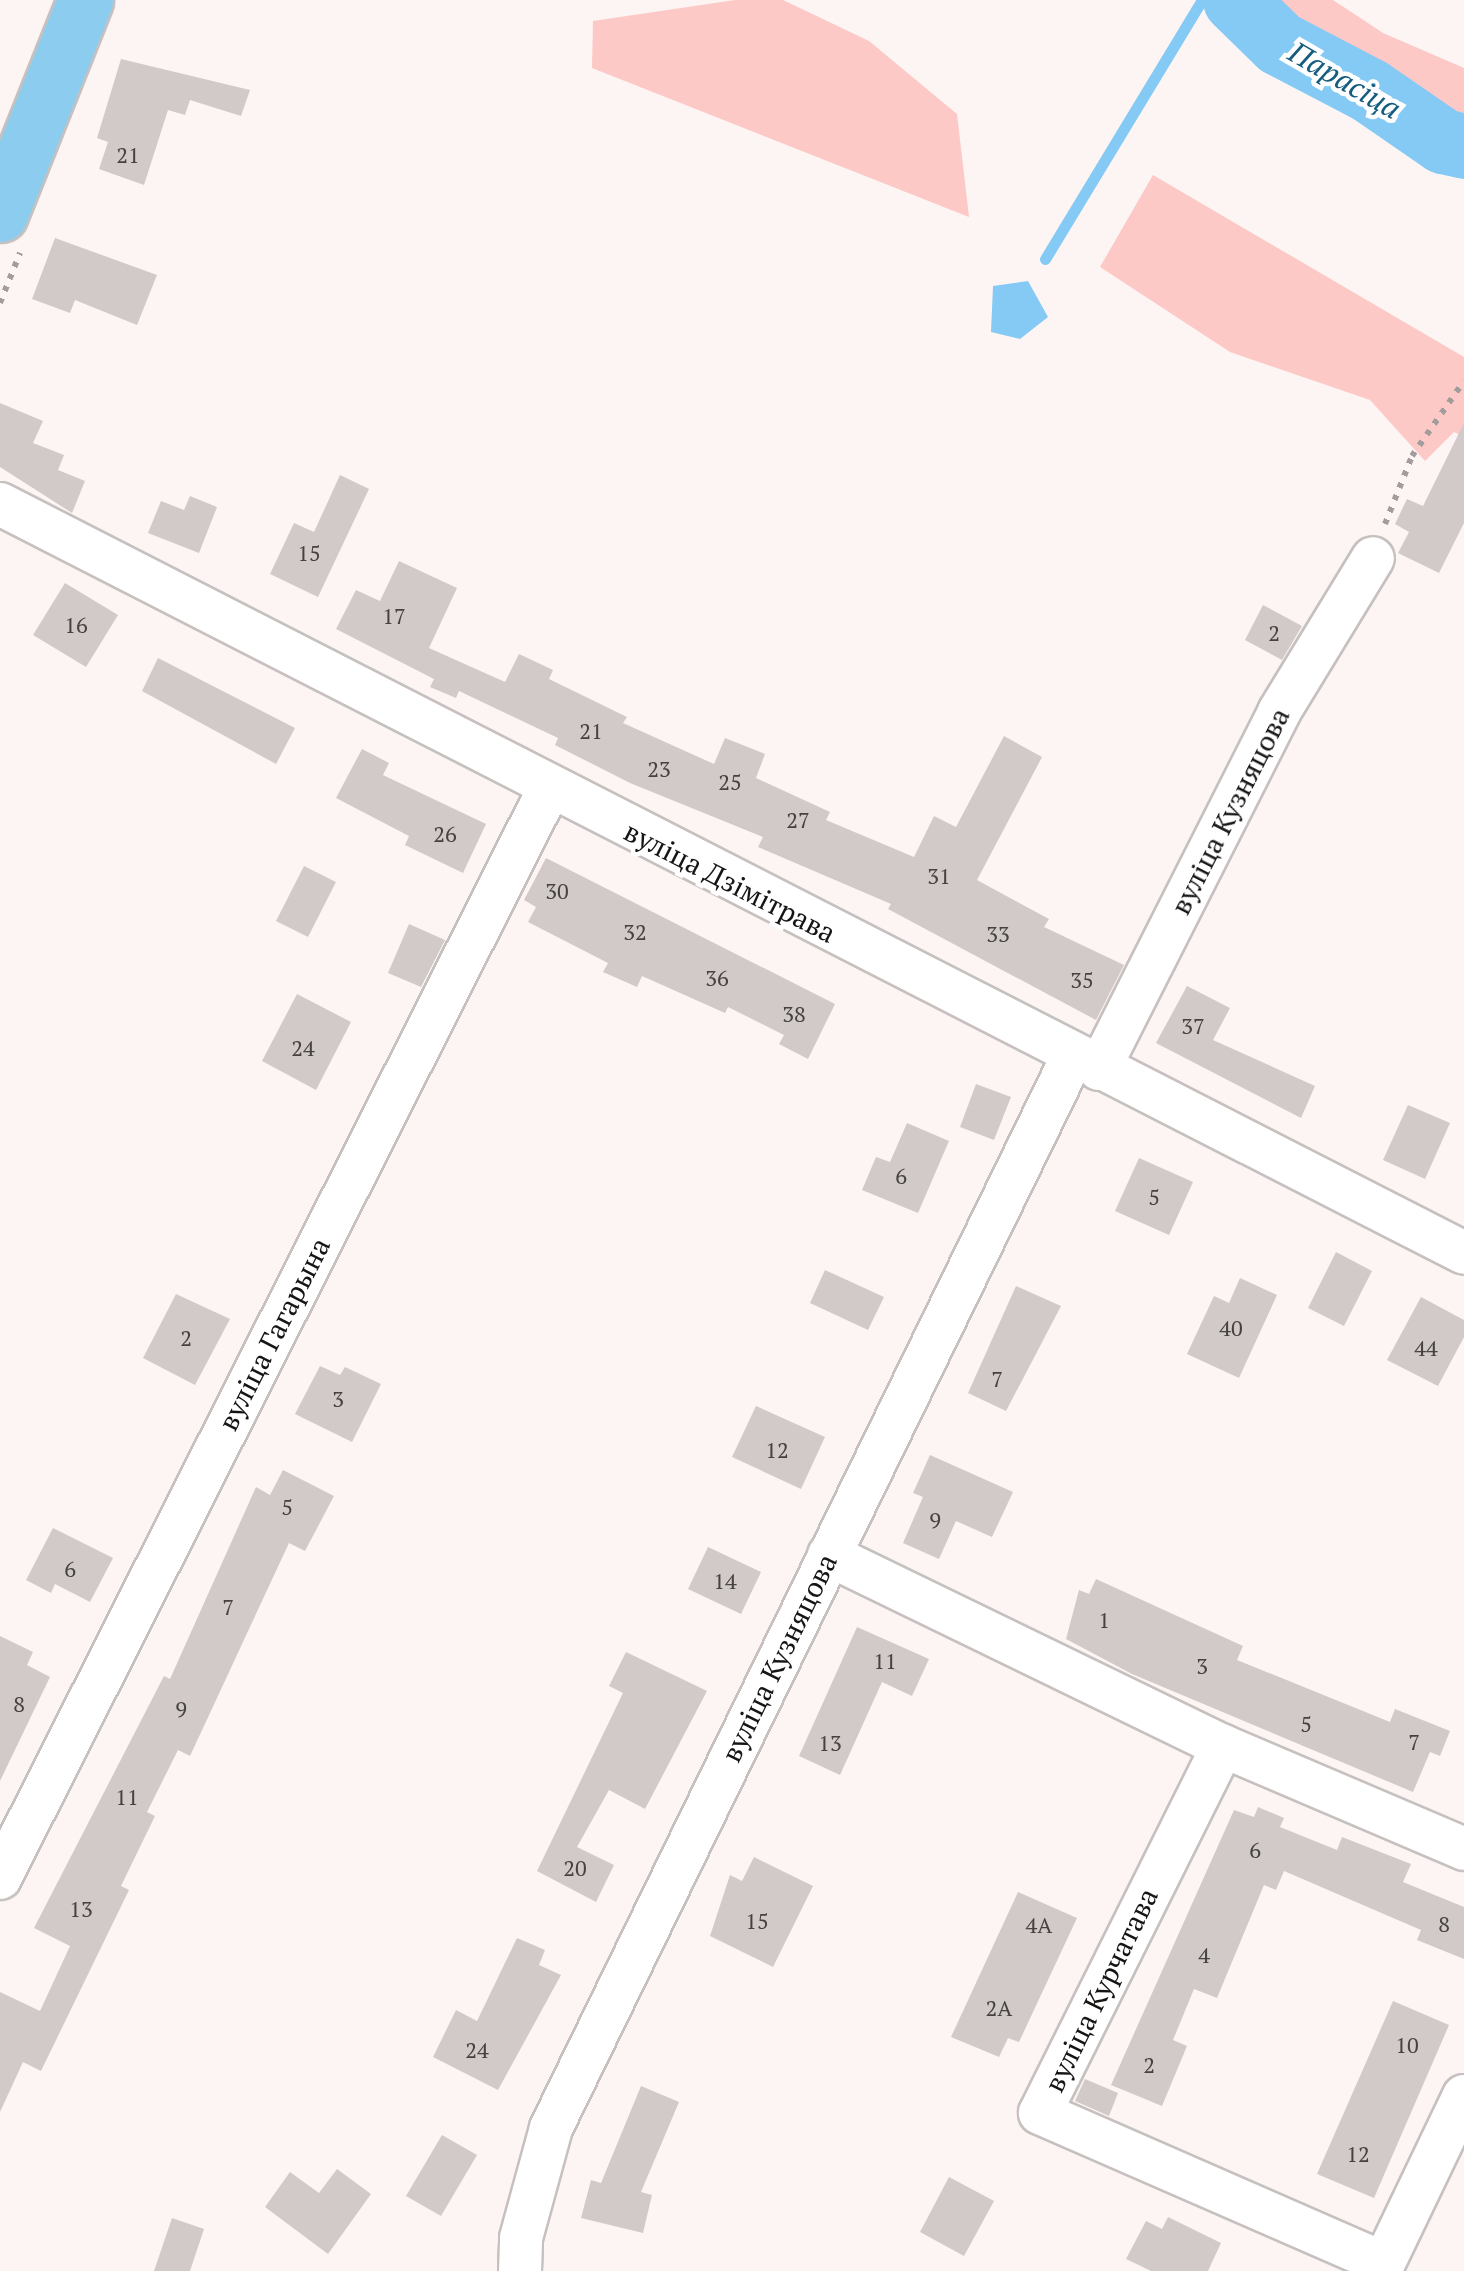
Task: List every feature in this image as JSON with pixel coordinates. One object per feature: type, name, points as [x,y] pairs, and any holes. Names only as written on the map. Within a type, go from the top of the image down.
[{"type":"main road","points":[[0,214],[85,0]]},
{"type":"street","name":"вуліца Дзімітрава","points":[[0,504],[1086,1064],[1464,1253]]},
{"type":"street","name":"вуліца Кузняцова","points":[[520,2271],[521,2238],[552,2128],[829,1555],[1086,1064],[1279,712],[1373,558]]},
{"type":"street","name":"вуліца Гагарына","points":[[0,1878],[549,789]]},
{"type":"street","points":[[829,1555],[1222,1746],[1464,1849]]},
{"type":"street","name":"вуліца Курчатава","points":[[1222,1746],[1040,2114],[1382,2267],[1464,2096]]},
{"type":"path","points":[[1373,558],[1412,456],[1464,381]]},
{"type":"shaded area","points":[[735,0],[783,0],[869,41],[957,114],[969,217],[592,68],[593,21]]},
{"type":"shaded area","points":[[1265,0],[1333,0],[1383,33],[1464,68],[1464,129],[1304,32]]},
{"type":"shaded area","points":[[1153,175],[1464,357],[1464,437],[1454,432],[1425,461],[1370,400],[1230,352],[1100,267]]},
{"type":"water","points":[[1028,281],[1048,317],[1020,339],[991,332],[993,286]]},
{"type":"building","points":[[121,59],[250,90],[241,116],[190,100],[185,115],[168,110],[144,185],[99,169],[108,142],[97,138]]},
{"type":"building","points":[[55,238],[157,275],[137,325],[75,300],[70,313],[32,299]]},
{"type":"building","points":[[0,403],[43,421],[33,443],[64,455],[58,470],[85,481],[72,513],[0,467]]},
{"type":"building","points":[[1464,423],[1464,523],[1439,573],[1398,553],[1409,532],[1395,524],[1407,499],[1423,506]]},
{"type":"building","points":[[340,475],[369,489],[318,597],[270,574],[294,523],[314,532]]},
{"type":"building","points":[[190,496],[217,507],[199,553],[148,533],[161,501],[184,510]]},
{"type":"building","points":[[399,561],[457,588],[429,648],[505,682],[519,654],[553,670],[549,679],[627,717],[623,723],[714,764],[725,738],[765,754],[756,778],[830,812],[826,820],[914,857],[934,816],[956,827],[1004,736],[1042,757],[977,880],[1049,919],[1044,927],[1124,965],[1096,1020],[888,909],[891,904],[758,847],[763,837],[630,783],[555,745],[558,738],[459,691],[456,698],[430,687],[434,679],[336,629],[356,590],[380,601]]},
{"type":"building","points":[[65,583],[118,615],[86,667],[33,635]]},
{"type":"building","points":[[1263,605],[1302,626],[1282,660],[1245,640]]},
{"type":"building","points":[[158,658],[295,728],[276,764],[142,691]]},
{"type":"building","points":[[362,749],[389,763],[383,775],[486,824],[463,873],[405,845],[409,836],[336,798]]},
{"type":"building","points":[[546,858],[835,1004],[808,1059],[779,1044],[784,1035],[728,1007],[725,1013],[642,976],[637,987],[603,972],[608,963],[528,922],[536,907],[524,900]]},
{"type":"building","points":[[304,866],[336,882],[308,937],[276,921]]},
{"type":"building","points":[[409,924],[445,940],[421,987],[388,973]]},
{"type":"building","points":[[1187,986],[1230,1008],[1213,1040],[1315,1086],[1301,1118],[1156,1043]]},
{"type":"building","points":[[297,994],[351,1022],[316,1090],[262,1061]]},
{"type":"building","points":[[976,1084],[1011,1097],[994,1140],[960,1127]]},
{"type":"building","points":[[1408,1105],[1450,1123],[1425,1179],[1383,1160]]},
{"type":"building","points":[[907,1123],[949,1141],[918,1213],[862,1190],[876,1157],[890,1162]]},
{"type":"building","points":[[1139,1158],[1193,1182],[1169,1235],[1115,1211]]},
{"type":"building","points":[[1336,1252],[1372,1271],[1344,1326],[1308,1308]]},
{"type":"building","points":[[825,1270],[884,1297],[868,1330],[810,1303]]},
{"type":"building","points":[[1240,1278],[1277,1295],[1239,1378],[1187,1354],[1214,1296],[1229,1303]]},
{"type":"building","points":[[1016,1286],[1061,1306],[1006,1411],[968,1393]]},
{"type":"building","points":[[176,1294],[230,1319],[195,1385],[143,1358]]},
{"type":"building","points":[[1421,1297],[1464,1320],[1464,1337],[1438,1386],[1387,1360]]},
{"type":"building","points":[[320,1366],[340,1375],[345,1367],[381,1384],[352,1442],[295,1414]]},
{"type":"building","points":[[756,1406],[825,1437],[801,1489],[732,1457]]},
{"type":"building","points":[[930,1455],[1013,1492],[992,1537],[956,1521],[939,1559],[903,1543],[923,1497],[913,1493]]},
{"type":"building","points":[[283,1470],[334,1496],[305,1551],[289,1543],[190,1756],[178,1750],[147,1812],[155,1816],[121,1886],[129,1890],[41,2071],[23,2062],[0,2112],[0,1992],[40,2011],[70,1946],[34,1928],[164,1676],[170,1679],[256,1487],[270,1495]]},
{"type":"building","points":[[53,1528],[113,1558],[90,1602],[55,1584],[51,1593],[26,1580]]},
{"type":"building","points":[[708,1547],[761,1572],[741,1614],[688,1589]]},
{"type":"building","points":[[1096,1579],[1243,1646],[1237,1660],[1390,1722],[1395,1709],[1450,1731],[1440,1756],[1430,1752],[1413,1792],[1132,1674],[1066,1639],[1079,1590],[1089,1594]]},
{"type":"building","points":[[857,1627],[929,1659],[912,1696],[882,1682],[840,1775],[799,1756]]},
{"type":"building","points":[[0,1636],[33,1652],[27,1665],[50,1677],[0,1781]]},
{"type":"building","points":[[626,1652],[707,1691],[645,1809],[609,1790],[577,1847],[614,1865],[596,1902],[537,1871],[623,1693],[609,1686]]},
{"type":"building","points":[[1258,1807],[1284,1818],[1280,1827],[1337,1850],[1342,1837],[1411,1864],[1403,1882],[1464,1907],[1464,1959],[1417,1940],[1421,1930],[1284,1871],[1276,1890],[1264,1885],[1217,1998],[1194,1989],[1173,2040],[1187,2046],[1162,2106],[1111,2085],[1234,1810],[1254,1817]]},
{"type":"building","points":[[754,1857],[813,1886],[773,1967],[710,1936],[730,1875],[742,1881]]},
{"type":"building","points":[[1018,1892],[1077,1918],[1019,2042],[1008,2038],[999,2057],[951,2037]]},
{"type":"building","points":[[517,1938],[545,1950],[539,1965],[561,1975],[498,2090],[433,2057],[456,2010],[477,2021]]},
{"type":"building","points":[[1393,2001],[1449,2025],[1374,2198],[1317,2174]]},
{"type":"building","points":[[1085,2079],[1118,2093],[1109,2116],[1075,2101]]},
{"type":"building","points":[[641,2086],[679,2102],[641,2192],[652,2195],[643,2233],[581,2218],[591,2180],[601,2183]]},
{"type":"building","points":[[442,2135],[477,2155],[441,2216],[406,2196]]},
{"type":"building","points":[[337,2169],[371,2194],[328,2254],[265,2207],[290,2172],[319,2193]]},
{"type":"building","points":[[949,2177],[994,2201],[964,2256],[920,2232]]},
{"type":"building","points":[[1168,2217],[1221,2243],[1208,2271],[1151,2271],[1126,2259],[1146,2221],[1162,2229]]},
{"type":"building","points":[[172,2218],[204,2229],[190,2271],[154,2271]]},
{"type":"waterway","points":[[1045,259],[1202,0]]},
{"type":"waterway","name":"Парасіца","points":[[1235,0],[1279,43],[1369,90],[1443,141],[1464,146]]}]
